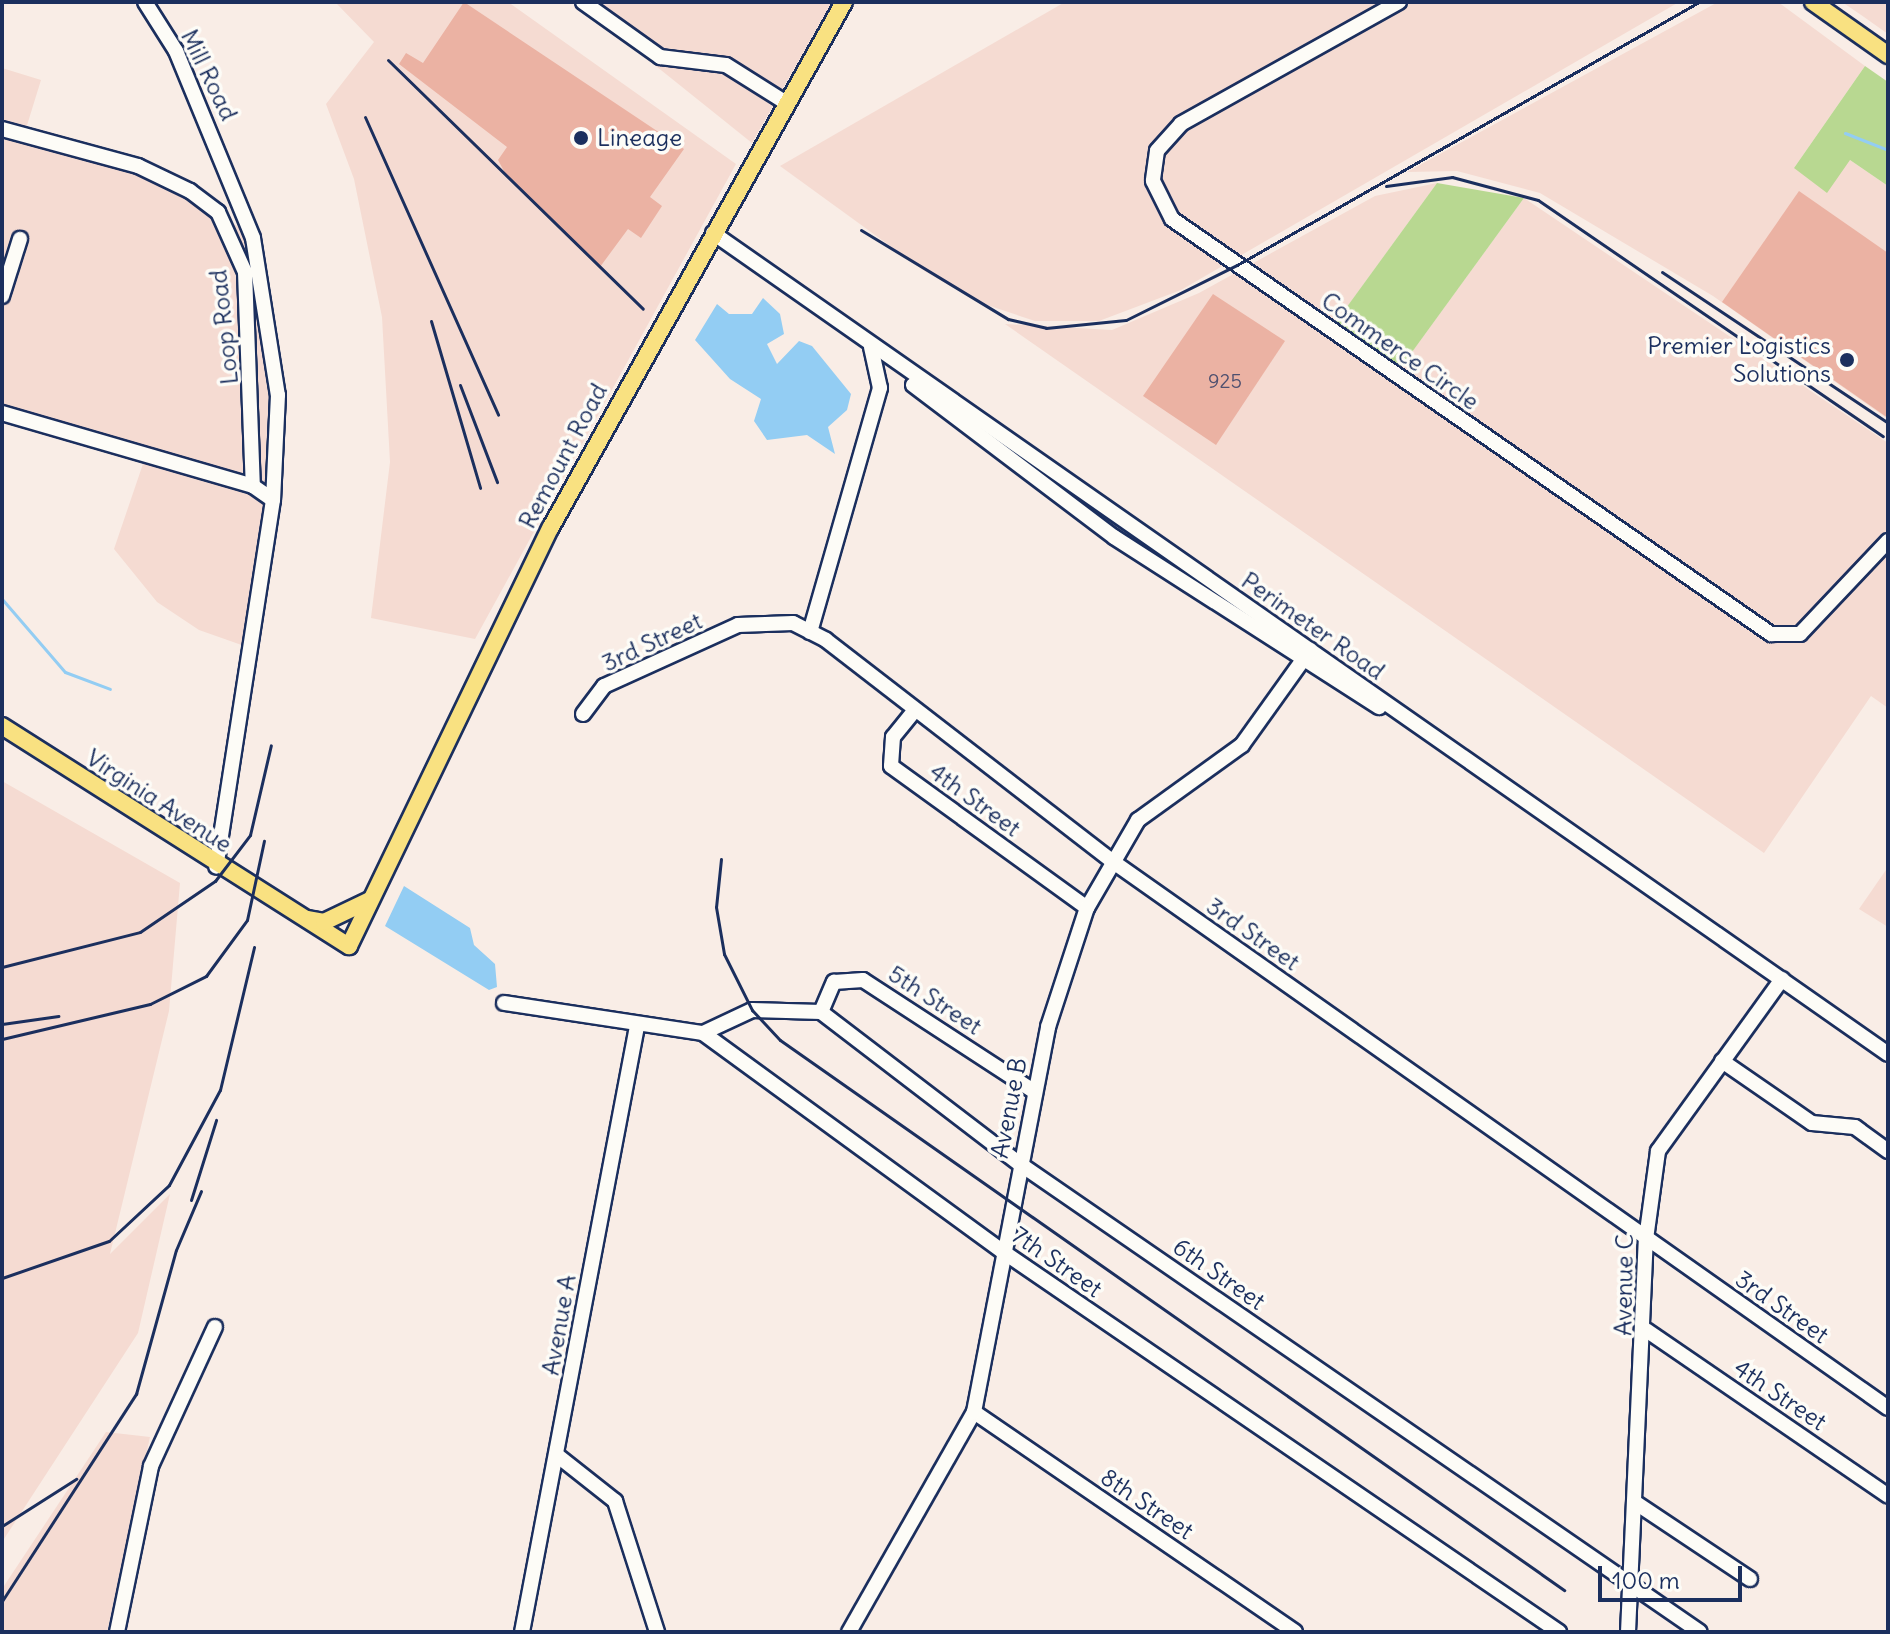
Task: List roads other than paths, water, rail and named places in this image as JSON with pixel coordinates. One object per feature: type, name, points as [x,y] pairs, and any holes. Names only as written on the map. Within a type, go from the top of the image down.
[{"type":"main road","name":"Remount Road","points":[[347,951],[551,527],[844,2]]},
{"type":"main road","points":[[1813,2],[1888,55]]},
{"type":"main road","name":"Virginia Avenue","points":[[2,726],[347,951]]},
{"type":"main road","points":[[296,917],[324,922],[372,899]]},
{"type":"street","name":"Mill Road","points":[[145,2],[176,51],[228,170],[267,303],[278,395],[273,500]]},
{"type":"street","points":[[583,2],[660,57],[726,65],[788,104]]},
{"type":"street","name":"Commerce Circle","points":[[1399,2],[1181,124],[1157,151],[1153,181],[1172,219],[1771,634],[1800,634],[1888,541]]},
{"type":"street","name":"Loop Road","points":[[2,129],[138,166],[218,212],[245,272],[253,486]]},
{"type":"street","name":"Perimeter Road","points":[[713,233],[877,351],[1070,483],[1306,656]]},
{"type":"street","points":[[2,296],[20,239]]},
{"type":"street","points":[[877,351],[953,420],[1061,499],[1416,724],[1888,1054]]},
{"type":"street","points":[[810,632],[880,388],[877,351]]},
{"type":"street","points":[[2,413],[253,486],[273,500],[216,867]]},
{"type":"street","points":[[1061,499],[1070,483]]},
{"type":"street","name":"3rd Street","points":[[583,714],[604,686],[738,625],[793,623],[810,632],[1112,861],[1888,1408]]},
{"type":"street","name":"Avenue B","points":[[849,1632],[974,1412],[1002,1251],[1035,1092],[1087,908],[1138,820],[1242,745],[1306,656]]},
{"type":"street","name":"4th Street","points":[[915,710],[893,737],[891,766],[1087,908]]},
{"type":"street","name":"Avenue C","points":[[1628,1632],[1646,1330],[1646,1239],[1658,1151],[1782,979]]},
{"type":"street","name":"5th Street","points":[[821,1012],[834,982],[863,980],[1035,1092]]},
{"type":"street","points":[[504,1003],[637,1026],[703,1033],[752,1010],[821,1012]]},
{"type":"street","name":"6th Street","points":[[821,1012],[1020,1164],[1700,1632]]},
{"type":"street","name":"Avenue A","points":[[522,1632],[558,1456],[637,1026]]},
{"type":"street","name":"7th Street","points":[[703,1033],[1002,1251],[1559,1632]]},
{"type":"street","points":[[1722,1061],[1812,1123],[1855,1127],[1888,1151]]},
{"type":"street","points":[[117,1632],[151,1466],[215,1327]]},
{"type":"street","name":"4th Street","points":[[1646,1330],[1888,1496]]},
{"type":"street","name":"8th Street","points":[[974,1412],[1295,1632]]},
{"type":"street","points":[[558,1456],[615,1501],[657,1632]]},
{"type":"street","points":[[1636,1503],[1750,1579]]},
{"type":"water","points":[[763,298],[780,314],[784,334],[767,344],[777,364],[799,341],[812,346],[851,394],[847,410],[828,427],[835,454],[807,435],[767,440],[754,421],[761,399],[730,379],[695,340],[717,304],[729,314],[752,314]]},
{"type":"water","points":[[404,886],[470,928],[474,945],[495,964],[497,987],[489,990],[385,926]]},
{"type":"waterway","points":[[1845,133],[1888,150]]},
{"type":"waterway","points":[[2,599],[65,672],[110,689]]},
{"type":"railway","points":[[861,230],[1008,319],[1046,328],[1126,320],[1237,265],[1699,2]]},
{"type":"railway","points":[[388,60],[643,309]]},
{"type":"railway","points":[[365,117],[498,415]]},
{"type":"railway","points":[[1386,186],[1452,177],[1538,200],[1883,436]]},
{"type":"railway","points":[[1662,272],[1888,423]]},
{"type":"railway","points":[[431,321],[480,488]]},
{"type":"railway","points":[[460,385],[497,482]]},
{"type":"railway","points":[[2,967],[140,932],[215,881],[250,835],[271,745]]},
{"type":"railway","points":[[2,1039],[150,1004],[206,976],[247,920],[264,841]]},
{"type":"railway","points":[[721,859],[716,907],[724,954],[752,1010],[780,1040],[1564,1590]]},
{"type":"railway","points":[[2,1278],[109,1241],[169,1185],[220,1090],[254,947]]},
{"type":"railway","points":[[2,1024],[58,1016]]},
{"type":"railway","points":[[191,1200],[216,1120]]},
{"type":"railway","points":[[2,1601],[136,1394],[176,1250],[201,1191]]},
{"type":"railway","points":[[2,1526],[76,1479]]},
{"type":"place","name":"Lineage","points":[[581,138]]},
{"type":"place","name":"Premier Logistics Solutions","points":[[1847,360]]}]
